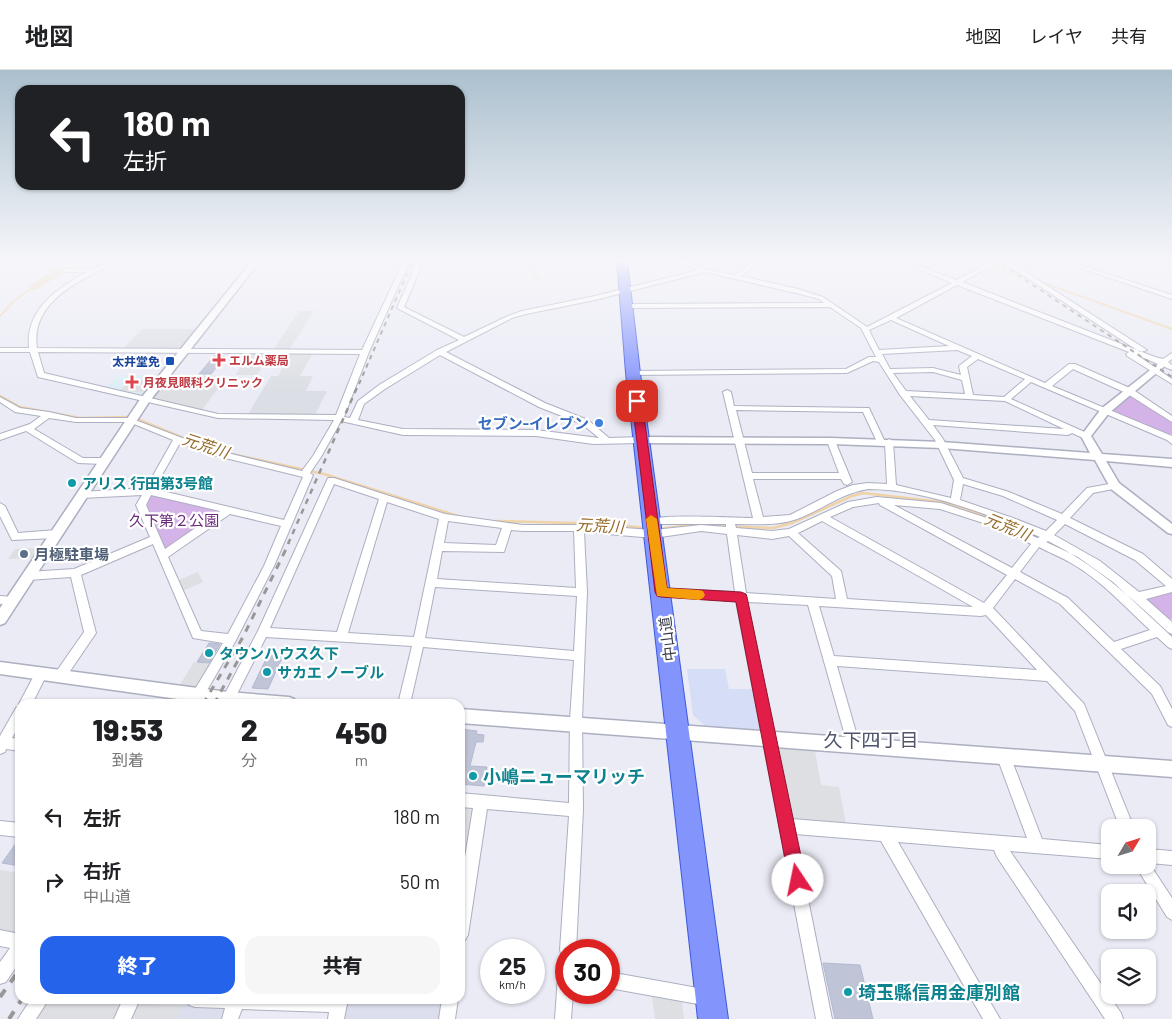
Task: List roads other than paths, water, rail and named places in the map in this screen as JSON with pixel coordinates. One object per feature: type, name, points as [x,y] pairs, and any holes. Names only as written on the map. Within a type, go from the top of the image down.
[{"type":"highway","name":"中山道","points":[[628,304],[633,373],[713,1019]]},
{"type":"street","points":[[45,304],[41,308],[33,329],[33,350],[41,375],[218,416],[339,418],[403,432],[536,432],[593,441],[885,442],[1172,464]]},
{"type":"street","points":[[0,619],[6,600],[28,576],[130,420],[221,304]]},
{"type":"street","points":[[305,470],[317,457],[339,418],[365,352],[387,304]]},
{"type":"street","points":[[402,304],[400,308],[463,340]]},
{"type":"street","points":[[353,421],[361,403],[382,387],[463,340],[524,312],[581,304]]},
{"type":"street","points":[[811,304],[832,305],[865,329],[887,371],[942,445],[959,480],[955,502]]},
{"type":"street","points":[[865,329],[871,328],[917,304]]},
{"type":"street","points":[[1013,304],[1112,342],[1167,367]]},
{"type":"street","points":[[1071,304],[1167,367],[1172,382]]},
{"type":"street","points":[[891,318],[1171,439]]},
{"type":"street","points":[[633,373],[847,371],[878,356],[958,348]]},
{"type":"street","points":[[0,350],[365,352]]},
{"type":"street","points":[[440,352],[542,405],[585,422],[607,441]]},
{"type":"street","points":[[925,422],[1081,434],[1129,390],[1167,367],[1172,355]]},
{"type":"street","points":[[970,397],[962,366],[977,356]]},
{"type":"street","points":[[1046,386],[1072,366],[1129,390],[1172,420]]},
{"type":"street","points":[[887,371],[933,370],[965,378]]},
{"type":"street","points":[[1006,399],[1030,379]]},
{"type":"street","points":[[727,392],[759,521]]},
{"type":"street","points":[[903,393],[1006,399],[1081,434],[1098,457],[1115,486],[1172,530]]},
{"type":"street","points":[[0,399],[18,410],[76,420],[130,420],[208,451],[305,470],[308,475],[269,566],[231,638],[196,699]]},
{"type":"street","points":[[731,408],[866,410],[885,442],[892,487]]},
{"type":"street","points":[[0,437],[33,426],[49,414]]},
{"type":"street","points":[[27,428],[80,461],[103,461]]},
{"type":"street","points":[[178,438],[141,505],[197,635],[231,638]]},
{"type":"street","points":[[830,441],[849,488]]},
{"type":"street","points":[[748,476],[844,476]]},
{"type":"street","points":[[228,699],[263,632],[331,480],[444,517],[507,527],[701,528],[731,526],[759,521],[788,519],[849,488],[905,488],[1012,521],[1089,570],[1168,627]]},
{"type":"street","points":[[959,480],[1014,497],[1064,519],[1139,557],[1172,587]]},
{"type":"street","points":[[661,592],[981,612],[986,609],[1014,572],[1042,540],[1090,490],[1115,486]]},
{"type":"street","points":[[81,495],[149,491],[286,524]]},
{"type":"street","points":[[341,638],[384,497]]},
{"type":"street","points":[[731,526],[772,535],[791,532],[851,504],[877,500],[941,506],[1042,540],[1095,563],[1137,597],[1168,627],[1172,644]]},
{"type":"street","points":[[877,500],[1014,572],[1064,601],[1156,690],[1172,721]]},
{"type":"street","points":[[0,506],[15,537],[56,534]]},
{"type":"street","points":[[163,555],[229,510]]},
{"type":"street","points":[[405,699],[419,642],[444,517]]},
{"type":"street","points":[[822,517],[993,614],[1080,708],[1104,764],[1124,819]]},
{"type":"street","points":[[731,526],[741,597],[824,1019]]},
{"type":"street","points":[[438,547],[500,549],[507,527]]},
{"type":"street","points":[[569,939],[576,810],[576,725],[582,592],[579,528]]},
{"type":"street","points":[[791,532],[837,574],[842,604]]},
{"type":"street","points":[[28,576],[75,573],[156,539]]},
{"type":"street","points":[[60,676],[90,633],[75,573]]},
{"type":"street","points":[[430,583],[582,592]]},
{"type":"street","points":[[1137,597],[1172,587]]},
{"type":"street","points":[[812,602],[854,746]]},
{"type":"street","points":[[1112,647],[1168,627]]},
{"type":"street","points":[[263,632],[419,642],[580,656]]},
{"type":"street","points":[[829,661],[1050,676]]},
{"type":"street","points":[[0,668],[60,676],[189,699]]},
{"type":"street","points":[[28,699],[41,674]]},
{"type":"street","points":[[465,716],[1172,770]]},
{"type":"street","points":[[15,721],[1,745],[15,746]]},
{"type":"street","points":[[1004,757],[1037,846]]},
{"type":"street","points":[[465,800],[576,810]]},
{"type":"street","points":[[465,902],[480,802]]},
{"type":"street","points":[[787,826],[1101,851]]},
{"type":"street","points":[[0,828],[15,830]]},
{"type":"street","points":[[886,835],[992,1019]]},
{"type":"street","points":[[999,844],[1002,852],[1115,1019]]},
{"type":"street","points":[[1156,857],[1172,858]]},
{"type":"street","points":[[1148,874],[1172,912]]},
{"type":"street","points":[[0,938],[15,941]]},
{"type":"street","points":[[0,976],[15,955]]},
{"type":"street","points":[[620,982],[710,998]]},
{"type":"street","points":[[26,1019],[37,1004]]},
{"type":"street","points":[[122,1019],[130,1004]]},
{"type":"street","points":[[230,1019],[235,1004]]},
{"type":"street","points":[[300,1004],[338,1007]]},
{"type":"street","points":[[447,1019],[449,1004]]},
{"type":"street","points":[[563,1019],[564,1004]]},
{"type":"waterway","name":"元荒川","points":[[0,316],[11,304]]},
{"type":"waterway","points":[[1103,304],[1172,329]]},
{"type":"waterway","name":"元荒川","points":[[0,396],[20,407],[80,418],[131,417]]},
{"type":"waterway","name":"元荒川","points":[[137,419],[213,450],[324,474],[458,516]]},
{"type":"waterway","name":"元荒川","points":[[660,529],[691,525],[773,528],[792,523],[852,496],[863,493],[942,502],[1010,524],[1040,539]]},
{"type":"waterway","name":"元荒川","points":[[496,521],[609,524],[645,528]]},
{"type":"waterway","name":"元荒川","points":[[1045,541],[1052,544]]},
{"type":"waterway","name":"元荒川","points":[[1049,543],[1067,552]]},
{"type":"waterway","name":"元荒川","points":[[1130,597],[1172,636]]},
{"type":"railway","points":[[359,384],[394,304]]},
{"type":"railway","points":[[1062,304],[1172,377]]},
{"type":"railway","points":[[288,544],[359,383]]},
{"type":"railway","points":[[206,699],[243,637],[289,543]]},
{"type":"railway","points":[[217,699],[242,653]]},
{"type":"railway","points":[[0,997],[15,976]]},
{"type":"railway","points":[[9,1019],[19,1004]]},
{"type":"place","name":"エルム薬局","points":[[219,360]]},
{"type":"place","name":"太井堂免","points":[[170,361]]},
{"type":"place","name":"月夜見眼科クリニック","points":[[132,382]]},
{"type":"place","name":"セブン-イレブン","points":[[599,423]]},
{"type":"place","name":"アリス 行田第3号館","points":[[72,483]]},
{"type":"place","name":"月極駐車場","points":[[24,554]]},
{"type":"place","name":"タウンハウス久下","points":[[209,653]]},
{"type":"place","name":"サカエ ノーブル","points":[[267,672]]},
{"type":"place","name":"小嶋ニューマリッチ","points":[[473,776]]},
{"type":"place","name":"埼玉縣信用金庫別館","points":[[848,992]]},
{"type":"district","name":"久下四丁目","points":[[871,739]]},
{"type":"park label","name":"久下第２公園","points":[[174,520]]}]
